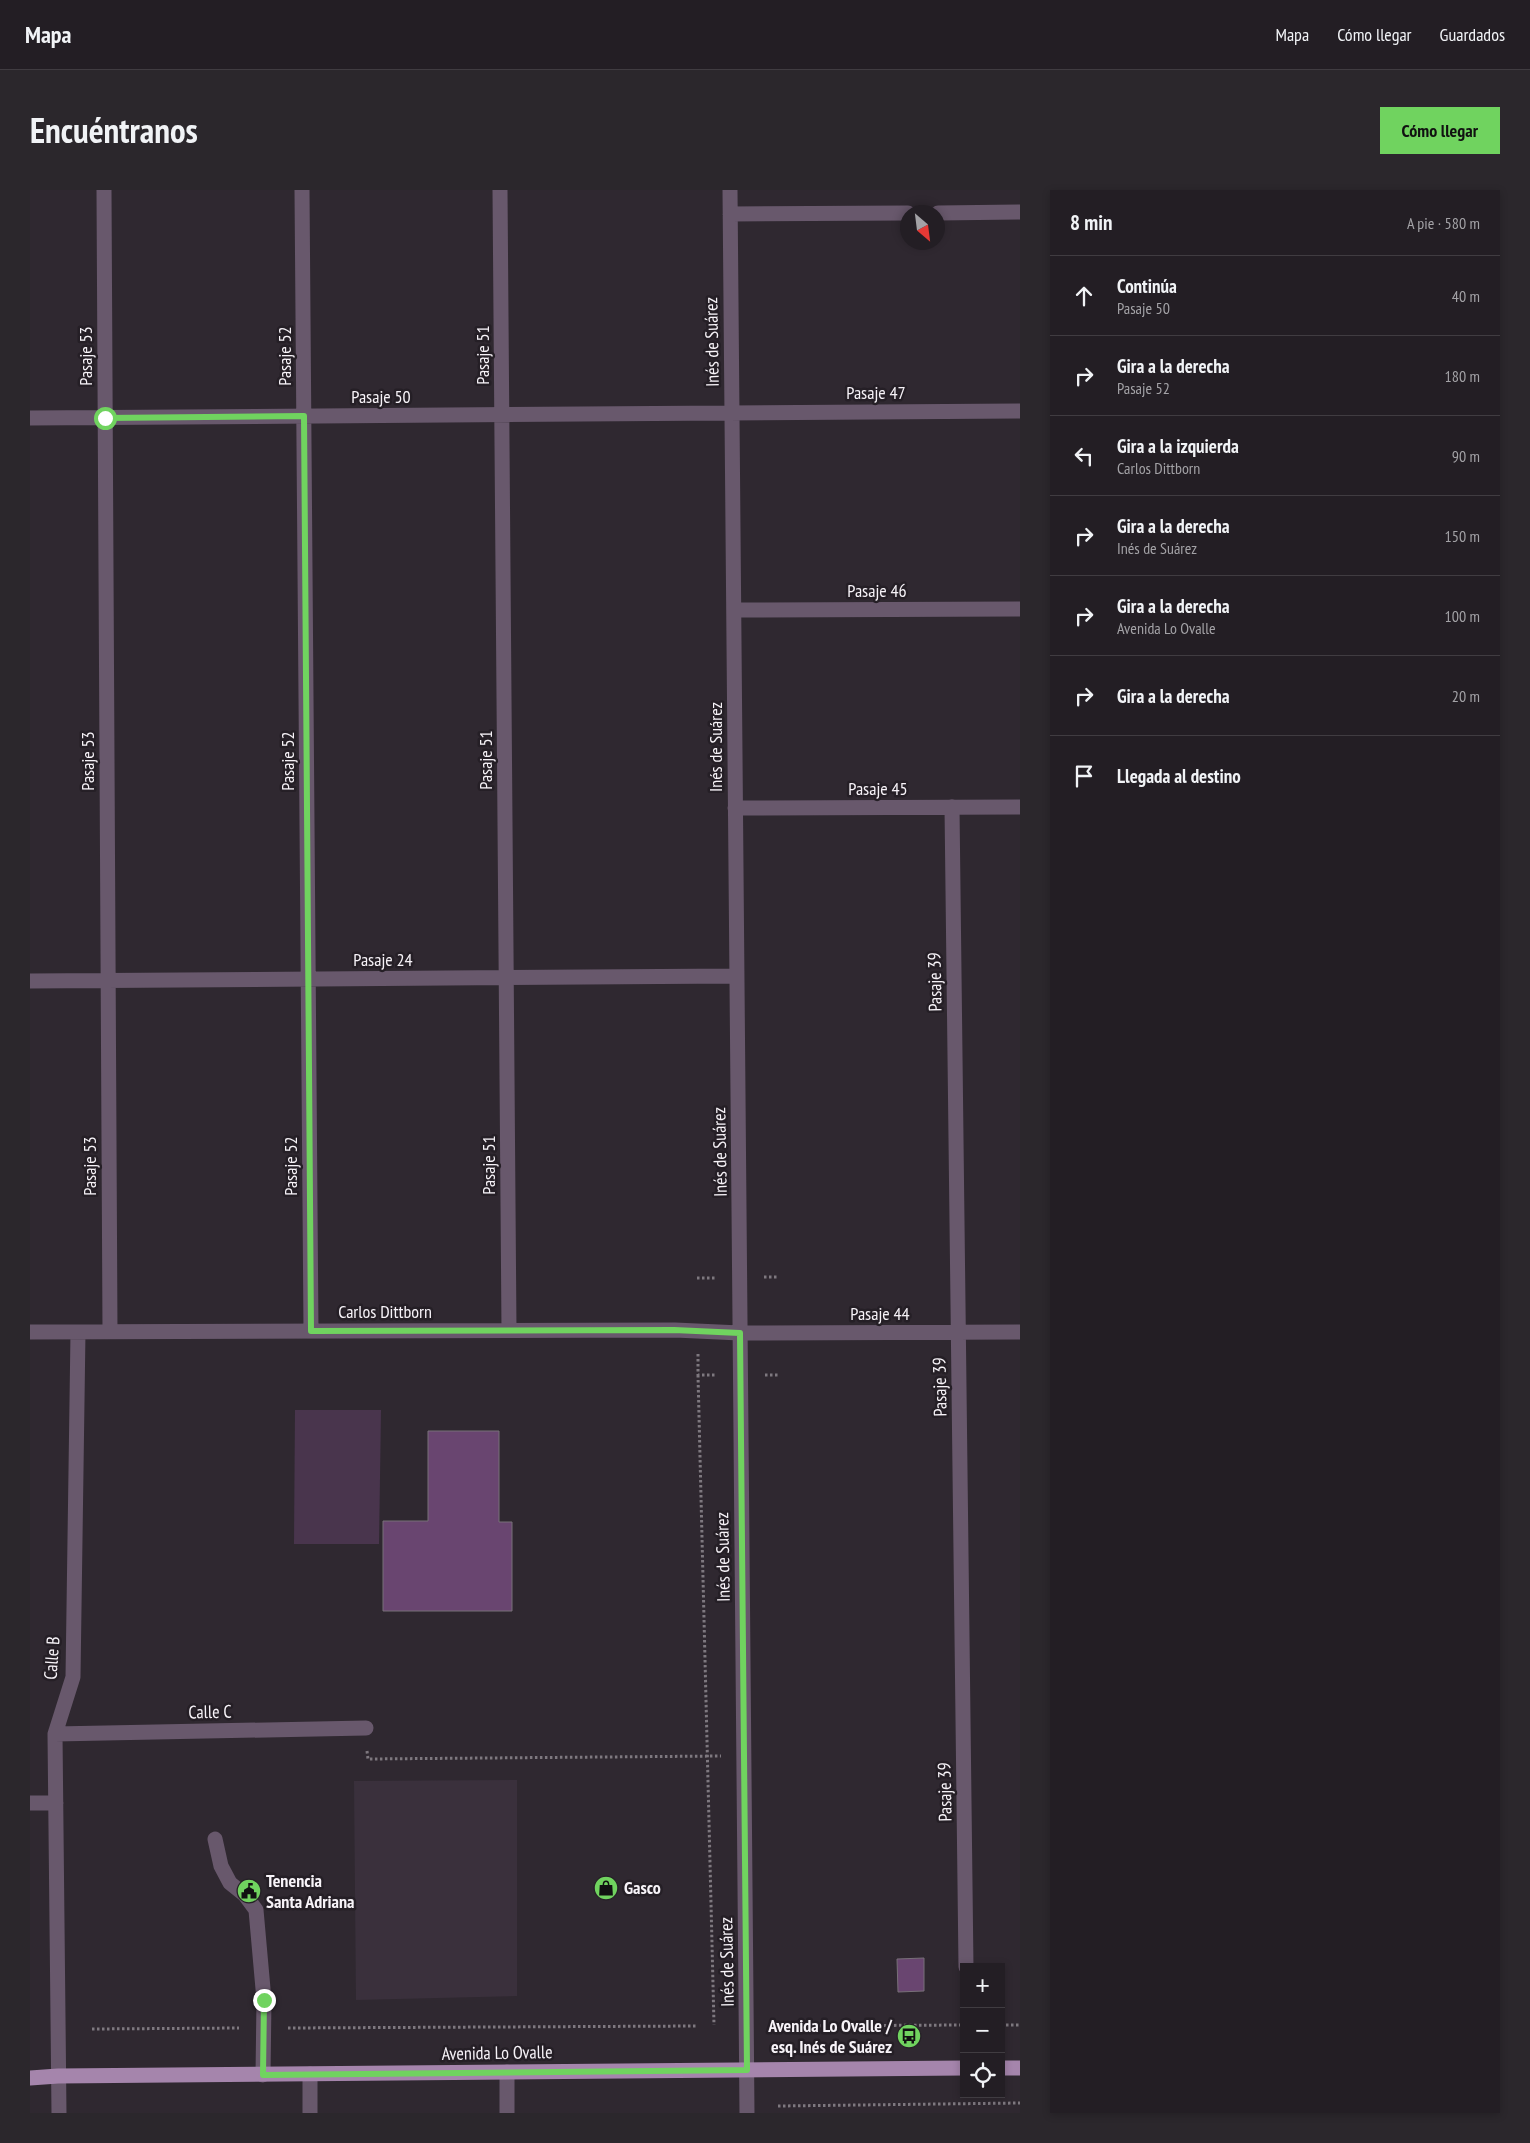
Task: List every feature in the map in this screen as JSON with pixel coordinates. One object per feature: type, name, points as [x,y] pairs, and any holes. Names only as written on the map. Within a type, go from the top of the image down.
[{"type":"main road","name":"Avenida Lo Ovalle","points":[[30,2078],[58,2076],[960,2068]]},
{"type":"main road","points":[[1005,2068],[1020,2068]]},
{"type":"street","name":"Pasaje 53","points":[[104,190],[110,1332]]},
{"type":"street","name":"Pasaje 52","points":[[302,190],[311,1331]]},
{"type":"street","name":"Pasaje 51","points":[[500,190],[509,1330]]},
{"type":"street","name":"Inés de Suárez","points":[[730,190],[747,2113]]},
{"type":"street","points":[[945,213],[1020,212]]},
{"type":"street","points":[[730,214],[900,213]]},
{"type":"street","name":"Pasaje 47","points":[[732,413],[1020,411]]},
{"type":"street","name":"Pasaje 50","points":[[30,418],[732,413]]},
{"type":"street","name":"Pasaje 46","points":[[734,610],[1020,609]]},
{"type":"street","name":"Pasaje 39","points":[[952,807],[966,1963]]},
{"type":"street","name":"Pasaje 45","points":[[735,808],[1020,807]]},
{"type":"street","name":"Pasaje 24","points":[[30,981],[736,976]]},
{"type":"street","name":"Carlos Dittborn","points":[[30,1332],[674,1330],[740,1333]]},
{"type":"street","name":"Calle B","points":[[59,2113],[55,1734],[73,1677],[78,1332]]},
{"type":"street","name":"Pasaje 44","points":[[740,1333],[1020,1332]]},
{"type":"street","name":"Calle C","points":[[55,1734],[366,1728]]},
{"type":"street","points":[[30,1804],[56,1803]]},
{"type":"street","points":[[216,1839],[220,1866],[230,1884],[245,1895],[256,1910],[264,2000],[263,2075]]},
{"type":"street","points":[[507,2072],[507,2113]]},
{"type":"street","points":[[310,2074],[310,2113]]},
{"type":"path","points":[[698,1375],[714,2025]]},
{"type":"path","points":[[366,1728],[368,1759],[744,1756]]},
{"type":"path","points":[[780,2026],[960,2025]]},
{"type":"path","points":[[1005,2025],[1020,2025]]},
{"type":"path","points":[[92,2029],[697,2026]]},
{"type":"path","points":[[778,2106],[1020,2103]]},
{"type":"shaded area","points":[[295,1410],[381,1410],[379,1544],[294,1544]]},
{"type":"shaded area","points":[[517,1780],[517,1996],[356,2000],[354,1781]]},
{"type":"building","points":[[428,1431],[499,1431],[499,1522],[512,1522],[512,1611],[383,1611],[383,1521],[428,1521]]},
{"type":"building","points":[[924,1958],[924,1991],[898,1992],[897,1959]]},
{"type":"place","name":"Gasco","points":[[606,1888]]},
{"type":"place","name":"Tenencia Santa Adriana","points":[[249,1891]]},
{"type":"place","name":"Avenida Lo Ovalle / esq. Inés de Suárez","points":[[909,2036]]},
{"type":"route","points":[[105,418],[304,416],[311,1331],[674,1330],[740,1333],[747,2070],[263,2075],[264,2000]]}]
